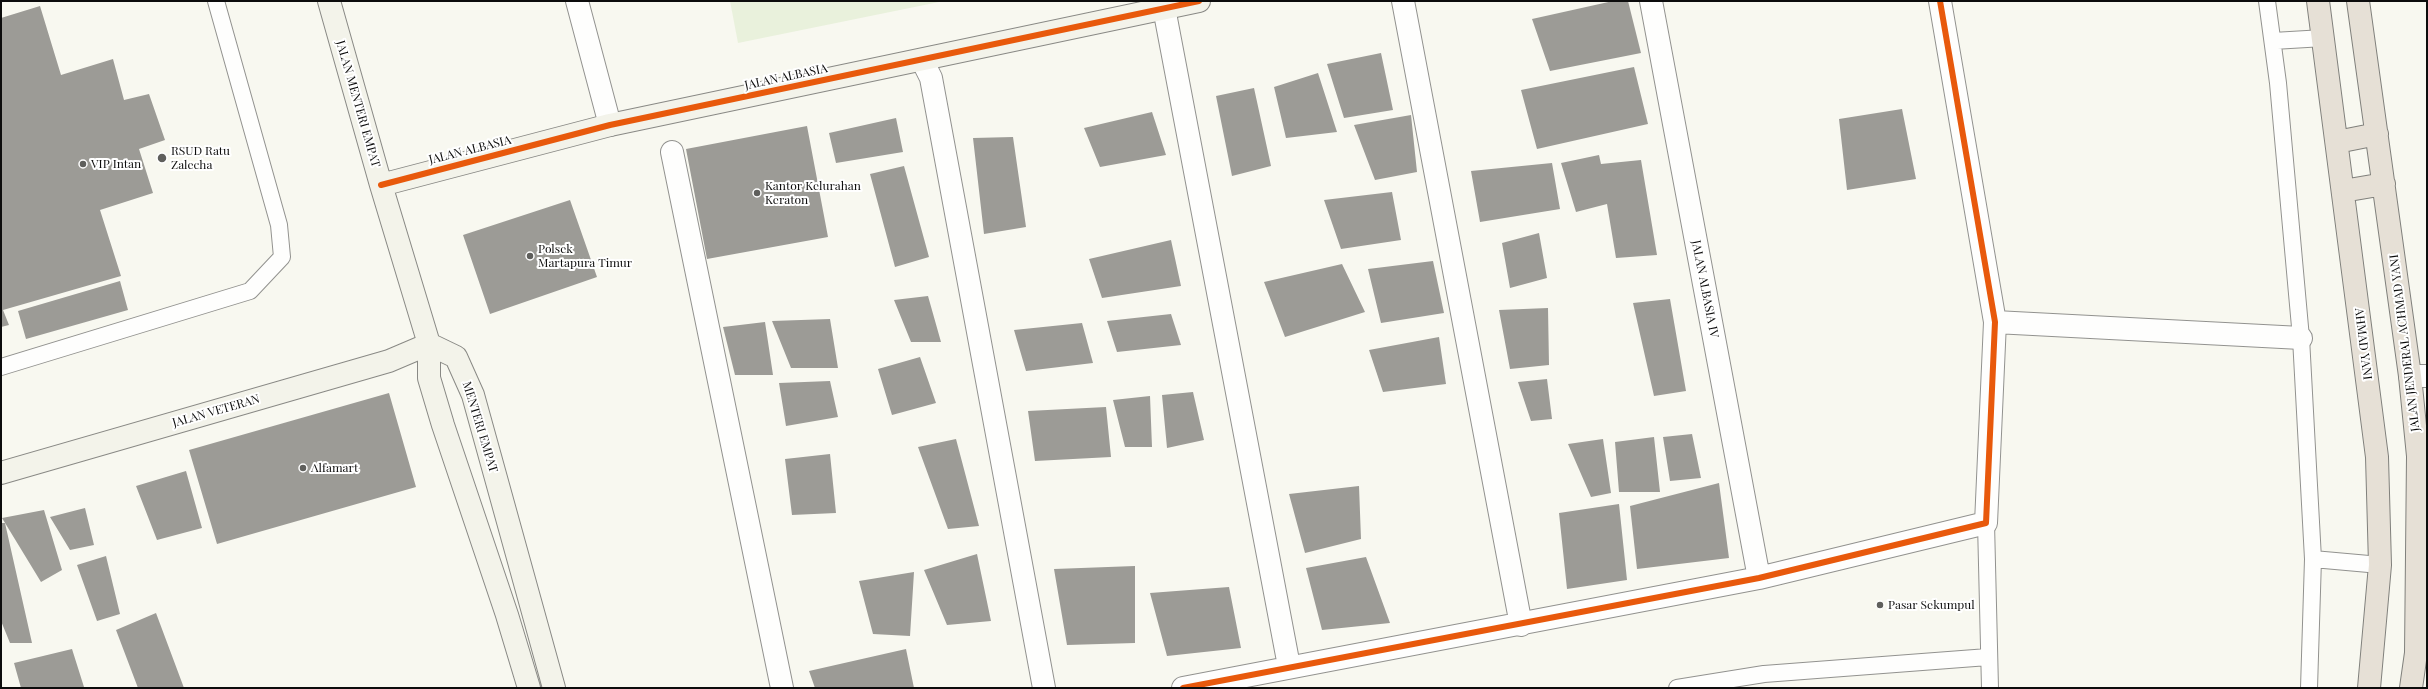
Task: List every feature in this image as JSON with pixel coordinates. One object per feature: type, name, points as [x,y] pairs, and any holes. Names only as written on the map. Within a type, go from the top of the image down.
[{"type":"highway","name":"AHMAD YANI","points":[[2318,1],[2378,457],[2380,565],[2369,688]]},
{"type":"highway","name":"JALAN JENDERAL ACHMAD YANI","points":[[2358,1],[2384,184],[2419,376],[2419,531],[2416,653],[2412,688]]},
{"type":"highway","points":[[2337,142],[2378,134]]},
{"type":"highway","points":[[2343,191],[2384,184]]},
{"type":"street","name":"JALAN MENTERI EMPAT","points":[[330,1],[381,184],[429,344]]},
{"type":"street","points":[[577,1],[610,125]]},
{"type":"street","name":"JALAN ALBASIA","points":[[381,184],[610,125],[1199,1]]},
{"type":"street","points":[[1403,1],[1522,625]]},
{"type":"street","name":"JALAN ALBASIA IV","points":[[1651,1],[1759,578]]},
{"type":"street","points":[[1183,688],[1289,666],[1522,625],[1759,578],[1986,523],[1996,322],[1940,1]]},
{"type":"street","points":[[1164,8],[1289,666]]},
{"type":"street","points":[[922,60],[930,78],[1044,688]]},
{"type":"street","points":[[672,152],[782,688]]},
{"type":"street","points":[[1996,322],[2301,338]]},
{"type":"street","points":[[429,344],[429,378],[443,425],[507,615],[529,688]]},
{"type":"street","name":"JALAN VETERAN","points":[[1,473],[389,361],[429,344]]},
{"type":"street","name":"MENTERI EMPAT","points":[[429,344],[456,357],[473,395],[554,688]]},
{"type":"lane","points":[[1,367],[250,291],[282,257],[279,225],[216,1]]},
{"type":"lane","points":[[2266,1],[2273,41],[2301,338],[2313,560],[2309,688]]},
{"type":"lane","points":[[2273,41],[2324,38]]},
{"type":"lane","points":[[1986,523],[1988,657],[1990,688]]},
{"type":"lane","points":[[2313,560],[2380,565]]},
{"type":"lane","points":[[1677,688],[1766,681],[1988,657]]},
{"type":"green space","points":[[730,1],[944,1],[738,43]]},
{"type":"building","points":[[1613,1],[1628,1],[1641,53],[1550,71],[1532,19]]},
{"type":"building","name":"VIP Intan","points":[[40,6],[61,75],[113,59],[124,100],[149,94],[165,140],[139,149],[153,193],[100,210],[121,276],[3,310],[9,325],[1,327],[1,18]]},
{"type":"building","points":[[1381,53],[1393,110],[1344,118],[1327,64]]},
{"type":"building","points":[[1634,67],[1648,124],[1537,149],[1521,90]]},
{"type":"building","points":[[1318,73],[1337,132],[1286,138],[1274,87]]},
{"type":"building","points":[[1254,88],[1271,166],[1232,176],[1216,96]]},
{"type":"building","points":[[1902,109],[1916,179],[1847,190],[1839,119]]},
{"type":"building","points":[[1152,112],[1166,155],[1100,167],[1084,128]]},
{"type":"building","points":[[1411,115],[1417,172],[1375,180],[1354,125]]},
{"type":"building","points":[[896,118],[903,152],[836,163],[829,133]]},
{"type":"building","name":"Kantor Kelurahan Keraton","points":[[807,126],[828,237],[707,259],[686,149]]},
{"type":"building","points":[[1013,137],[1026,227],[984,234],[973,138]]},
{"type":"building","points":[[1599,155],[1601,164],[1641,160],[1657,255],[1616,258],[1607,204],[1576,212],[1561,163]]},
{"type":"building","points":[[1552,163],[1560,209],[1480,222],[1471,171]]},
{"type":"building","points":[[904,166],[929,257],[895,267],[870,174]]},
{"type":"building","points":[[1392,192],[1401,240],[1341,249],[1324,200]]},
{"type":"building","name":"Polsek Martapura Timur","points":[[570,200],[597,277],[490,314],[463,235]]},
{"type":"building","points":[[1539,233],[1547,278],[1510,288],[1502,243]]},
{"type":"building","points":[[1171,240],[1181,286],[1102,298],[1089,259]]},
{"type":"building","points":[[1433,261],[1444,313],[1381,323],[1368,269]]},
{"type":"building","points":[[1342,264],[1365,312],[1285,337],[1264,282]]},
{"type":"building","points":[[120,281],[128,310],[26,339],[18,311]]},
{"type":"building","points":[[928,296],[941,342],[911,342],[894,300]]},
{"type":"building","points":[[1670,299],[1686,391],[1654,396],[1633,303]]},
{"type":"building","points":[[1548,308],[1549,365],[1510,369],[1499,310]]},
{"type":"building","points":[[1171,314],[1181,345],[1117,352],[1107,321]]},
{"type":"building","points":[[830,319],[838,368],[791,368],[772,321]]},
{"type":"building","points":[[765,322],[773,375],[735,375],[723,327]]},
{"type":"building","points":[[1082,323],[1093,363],[1026,371],[1014,330]]},
{"type":"building","points":[[1439,337],[1446,384],[1383,392],[1369,350]]},
{"type":"building","points":[[920,357],[936,403],[892,415],[878,369]]},
{"type":"building","points":[[1547,379],[1552,419],[1531,421],[1518,382]]},
{"type":"building","points":[[830,381],[838,417],[786,426],[779,383]]},
{"type":"building","points":[[1193,392],[1204,440],[1167,448],[1162,395]]},
{"type":"building","name":"Alfamart","points":[[389,393],[416,487],[217,544],[189,450]]},
{"type":"building","points":[[1150,396],[1152,447],[1125,447],[1113,400]]},
{"type":"building","points":[[1106,407],[1111,457],[1035,461],[1028,411]]},
{"type":"building","points":[[1692,434],[1701,478],[1670,481],[1663,437]]},
{"type":"building","points":[[1654,437],[1660,492],[1619,492],[1615,442]]},
{"type":"building","points":[[956,439],[979,526],[948,529],[918,447]]},
{"type":"building","points":[[1603,439],[1611,493],[1591,497],[1568,444]]},
{"type":"building","points":[[830,454],[836,513],[792,515],[785,459]]},
{"type":"building","points":[[186,471],[202,528],[157,540],[136,486]]},
{"type":"building","points":[[1719,483],[1729,558],[1637,569],[1630,506]]},
{"type":"building","points":[[1359,486],[1361,539],[1305,553],[1289,494]]},
{"type":"building","points":[[1619,504],[1627,580],[1567,589],[1559,513]]},
{"type":"building","points":[[85,508],[94,545],[70,550],[50,517]]},
{"type":"building","points":[[44,510],[62,570],[41,582],[2,518]]},
{"type":"building","points":[[1,523],[5,523],[32,643],[10,643],[1,621]]},
{"type":"building","points":[[977,554],[991,621],[947,625],[924,570]]},
{"type":"building","points":[[106,556],[120,614],[97,621],[77,565]]},
{"type":"building","points":[[1366,557],[1390,623],[1322,630],[1306,568]]},
{"type":"building","points":[[1135,566],[1135,643],[1067,645],[1054,569]]},
{"type":"building","points":[[914,572],[910,636],[873,634],[859,581]]},
{"type":"building","points":[[1229,587],[1241,648],[1167,656],[1150,593]]},
{"type":"building","points":[[156,613],[184,688],[138,688],[116,630]]},
{"type":"building","points":[[72,649],[84,687],[21,688],[14,663]]},
{"type":"building","points":[[906,649],[914,688],[815,688],[809,671]]},
{"type":"cycle path","points":[[381,185],[610,125],[1199,1]]},
{"type":"cycle path","points":[[1183,688],[1759,578],[1986,523],[1995,322],[1940,1]]},
{"type":"place","name":"RSUD Ratu Zalecha","points":[[162,158]]},
{"type":"place","name":"VIP Intan","points":[[83,164]]},
{"type":"place","name":"Kantor Kelurahan Keraton","points":[[757,193]]},
{"type":"place","name":"Polsek Martapura Timur","points":[[530,256]]},
{"type":"place","name":"Alfamart","points":[[303,468]]},
{"type":"place","name":"Pasar Sekumpul","points":[[1880,605]]}]
